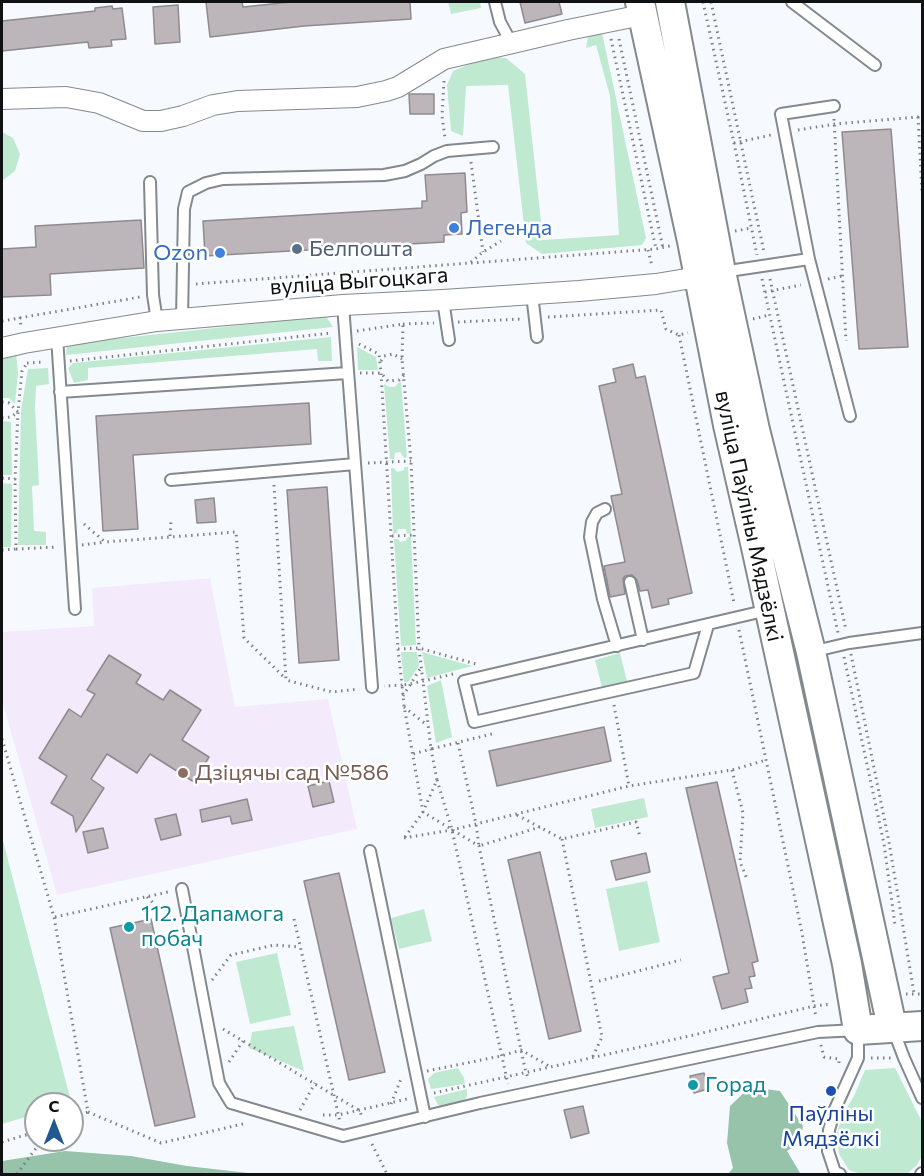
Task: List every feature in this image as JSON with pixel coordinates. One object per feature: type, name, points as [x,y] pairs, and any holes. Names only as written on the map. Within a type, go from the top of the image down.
[{"type":"street","name":"вуліца Паўліны Мядзёлкі","points":[[670,2],[710,275],[728,425],[847,964],[858,1030]]},
{"type":"street","points":[[2,99],[66,97],[99,103],[143,121],[161,121],[213,105],[238,101],[357,97],[398,87],[444,59],[626,15]]},
{"type":"street","name":"вуліца Паўліны Мядзёлкі","points":[[626,15],[665,116],[755,430],[811,652],[892,1028]]},
{"type":"street","name":"вуліца Выгоцкага","points":[[2,348],[157,321],[343,305],[656,284],[710,275]]},
{"type":"street","points":[[858,1030],[922,1026]]},
{"type":"lane","points":[[495,2],[500,22],[513,44]]},
{"type":"lane","points":[[792,2],[874,65]]},
{"type":"lane","points":[[834,106],[781,114],[809,259],[850,416]]},
{"type":"lane","points":[[182,320],[184,209],[188,192],[206,183],[223,179],[384,175],[405,171],[447,151],[494,147]]},
{"type":"lane","points":[[150,182],[153,295],[157,321]]},
{"type":"lane","points":[[710,275],[809,259]]},
{"type":"lane","points":[[532,294],[537,337]]},
{"type":"lane","points":[[443,300],[449,340]]},
{"type":"lane","points":[[343,305],[372,687]]},
{"type":"lane","points":[[57,338],[75,609]]},
{"type":"lane","points":[[60,392],[348,373]]},
{"type":"lane","points":[[171,480],[355,464]]},
{"type":"lane","points":[[606,509],[597,513],[592,522],[590,537],[603,598],[617,646]]},
{"type":"lane","points":[[630,582],[643,640]]},
{"type":"lane","points":[[708,625],[694,673],[474,722],[464,681],[769,610]]},
{"type":"lane","points":[[811,652],[845,644],[922,633]]},
{"type":"lane","points":[[370,851],[425,1117]]},
{"type":"lane","points":[[182,889],[219,1083],[231,1103],[344,1136],[480,1103],[818,1032],[858,1030],[858,1058],[835,1108],[829,1130],[828,1151],[835,1172],[840,1174]]},
{"type":"lane","points":[[892,1028],[922,1098]]},
{"type":"path","points":[[703,2],[889,842],[914,993]]},
{"type":"path","points":[[711,2],[740,141],[763,266],[771,326],[845,644],[885,844],[896,928]]},
{"type":"path","points":[[626,15],[663,248]]},
{"type":"path","points":[[626,15],[656,249]]},
{"type":"path","points":[[444,59],[442,116],[447,151]]},
{"type":"path","points":[[834,106],[846,346]]},
{"type":"path","points":[[734,143],[835,124],[918,117],[922,121]]},
{"type":"path","points":[[918,117],[922,192]]},
{"type":"path","points":[[470,149],[483,252]]},
{"type":"path","points":[[470,263],[501,241]]},
{"type":"path","points":[[183,285],[648,250]]},
{"type":"path","points":[[2,321],[153,295]]},
{"type":"path","points":[[20,317],[24,343]]},
{"type":"path","points":[[2,550],[16,549],[15,479],[18,411],[22,370],[27,363],[58,362],[402,324],[402,359],[411,461],[421,667],[431,749],[437,780],[452,830],[508,1085]]},
{"type":"path","points":[[322,1114],[338,1115],[360,1111],[814,1006],[802,933],[679,334],[688,333]]},
{"type":"path","points":[[380,362],[384,356],[393,354],[402,359]]},
{"type":"path","points":[[348,373],[381,373],[388,381],[399,380],[404,375]]},
{"type":"path","points":[[2,402],[9,403],[18,411]]},
{"type":"path","points":[[2,417],[11,417],[18,411]]},
{"type":"path","points":[[355,464],[411,461]]},
{"type":"path","points":[[2,478],[15,479]]},
{"type":"path","points":[[170,536],[171,520]]},
{"type":"path","points":[[82,522],[105,543],[236,532],[244,638],[286,680]]},
{"type":"path","points":[[392,536],[414,535]]},
{"type":"path","points":[[398,649],[420,648],[484,667],[474,669]]},
{"type":"path","points":[[403,696],[421,667]]},
{"type":"path","points":[[453,674],[402,685],[423,812],[479,846],[540,827]]},
{"type":"path","points":[[614,704],[629,786]]},
{"type":"path","points":[[404,706],[428,727]]},
{"type":"path","points":[[413,754],[502,731]]},
{"type":"path","points":[[2,739],[54,917],[88,1112]]},
{"type":"path","points":[[458,743],[521,1050],[526,1073],[530,1080]]},
{"type":"path","points":[[437,780],[423,812],[404,838],[452,830],[629,786],[732,770],[766,760]]},
{"type":"path","points":[[732,770],[742,813],[740,862],[747,879]]},
{"type":"path","points":[[515,814],[562,839],[636,822],[640,837]]},
{"type":"path","points":[[562,839],[602,1037],[592,1058]]},
{"type":"path","points":[[54,917],[182,889]]},
{"type":"path","points":[[147,897],[176,924],[189,926]]},
{"type":"path","points":[[294,919],[344,1136]]},
{"type":"path","points":[[207,974],[210,984],[231,955],[274,945],[300,947]]},
{"type":"path","points":[[599,981],[681,960]]},
{"type":"path","points":[[224,1040],[222,1028],[360,1111]]},
{"type":"path","points":[[818,1032],[824,1057],[839,1059],[904,1058]]},
{"type":"path","points":[[226,1051],[228,1063],[243,1041]]},
{"type":"path","points":[[391,1104],[401,1079],[415,1073],[521,1050],[550,1067]]},
{"type":"path","points":[[839,1059],[839,1067]]},
{"type":"path","points":[[306,1113],[299,1111],[315,1083]]},
{"type":"path","points":[[84,1114],[88,1112],[161,1143],[277,1116]]},
{"type":"path","points":[[2,1142],[24,1136]]},
{"type":"path","points":[[17,1174],[33,1152]]},
{"type":"shaded area","name":"Дзіцячы сад №586","points":[[210,578],[235,707],[328,699],[357,829],[57,895],[2,700],[2,632],[94,626],[92,588]]},
{"type":"green space","points":[[448,2],[480,2],[481,8],[451,14]]},
{"type":"green space","points":[[602,33],[646,238],[642,245],[542,254],[526,243],[508,85],[466,86],[463,136],[451,131],[447,85],[453,71],[487,57],[506,58],[525,74],[543,240],[619,235],[610,96],[596,45],[586,48],[588,37]]},
{"type":"green space","points":[[2,132],[13,138],[20,154],[15,171],[2,181]]},
{"type":"green space","points":[[326,316],[333,327],[66,355],[67,344]]},
{"type":"green space","points":[[331,337],[332,361],[318,361],[317,349],[88,368],[88,380],[74,383],[68,368],[73,363]]},
{"type":"green space","points":[[357,347],[376,357],[378,370],[358,370]]},
{"type":"green space","points":[[16,351],[18,373],[15,404],[9,398],[2,398],[2,354]]},
{"type":"green space","points":[[48,368],[49,384],[36,386],[39,485],[32,486],[34,531],[46,532],[46,545],[18,545],[21,410],[28,369]]},
{"type":"green space","points":[[401,382],[407,457],[404,458],[400,452],[395,453],[394,459],[390,459],[384,384],[395,387]]},
{"type":"green space","points":[[2,421],[11,422],[12,475],[2,475]]},
{"type":"green space","points":[[404,467],[408,467],[411,533],[407,534],[406,529],[398,529],[397,533],[393,534],[391,468],[397,472],[404,470]]},
{"type":"green space","points":[[2,483],[12,484],[11,547],[2,547]]},
{"type":"green space","points":[[411,537],[416,645],[401,646],[394,539],[400,542],[405,541]]},
{"type":"green space","points":[[401,652],[417,652],[419,666],[408,682],[404,682]]},
{"type":"green space","points":[[422,652],[472,666],[427,678]]},
{"type":"green space","points":[[620,653],[627,681],[602,687],[595,660]]},
{"type":"green space","points":[[441,680],[452,737],[436,743],[427,686]]},
{"type":"green space","points":[[644,798],[648,817],[595,828],[591,809]]},
{"type":"green space","points":[[2,837],[69,1092],[24,1092],[24,1118],[2,1124]]},
{"type":"green space","points":[[647,881],[660,942],[619,951],[606,889]]},
{"type":"green space","points":[[424,909],[432,941],[399,949],[391,918]]},
{"type":"green space","points":[[277,953],[291,1015],[250,1024],[236,962]]},
{"type":"green space","points":[[294,1026],[304,1071],[249,1048],[252,1032]]},
{"type":"green space","points":[[458,1068],[465,1084],[431,1089],[428,1079],[434,1073]]},
{"type":"green space","points":[[895,1068],[921,1120],[922,1156],[917,1165],[904,1174],[861,1174],[849,1170],[839,1154],[837,1133],[842,1116],[865,1070]]},
{"type":"green space","points":[[750,1087],[780,1091],[803,1126],[800,1143],[787,1151],[802,1174],[728,1174],[733,1168],[727,1143],[730,1106]]},
{"type":"green space","points":[[467,1089],[467,1096],[463,1103],[445,1108],[438,1105],[434,1097]]},
{"type":"green space","points":[[59,1152],[78,1152],[131,1156],[187,1166],[257,1174],[2,1174],[2,1161]]},
{"type":"building","points":[[206,2],[242,2],[243,7],[291,2],[410,2],[411,19],[304,26],[210,37]]},
{"type":"building","points":[[520,2],[559,2],[562,14],[525,23]]},
{"type":"building","points":[[178,5],[180,42],[155,44],[153,7]]},
{"type":"building","points":[[112,6],[113,9],[122,8],[126,39],[111,40],[112,46],[89,48],[88,42],[2,51],[2,21],[95,11],[95,8]]},
{"type":"building","points":[[409,94],[434,94],[434,114],[410,114]]},
{"type":"building","points":[[891,129],[908,347],[859,349],[842,132]]},
{"type":"building","points":[[465,173],[467,212],[461,213],[462,234],[444,235],[444,242],[205,256],[203,221],[422,208],[422,201],[427,201],[425,175]]},
{"type":"building","points":[[141,220],[144,268],[50,274],[51,295],[2,297],[2,249],[36,247],[35,226]]},
{"type":"building","points":[[633,364],[636,378],[645,376],[692,593],[668,599],[669,604],[652,608],[648,590],[640,591],[637,580],[632,575],[625,576],[623,579],[625,594],[610,597],[604,566],[625,562],[611,496],[622,494],[599,386],[616,382],[613,369]]},
{"type":"building","points":[[309,403],[311,444],[133,455],[138,529],[103,531],[96,416]]},
{"type":"building","points":[[327,487],[339,660],[299,663],[287,490]]},
{"type":"building","points":[[214,498],[216,522],[197,523],[195,500]]},
{"type":"building","points":[[109,655],[141,675],[136,683],[163,700],[170,690],[201,710],[182,740],[209,757],[194,782],[150,754],[137,773],[107,754],[91,779],[104,788],[76,832],[73,816],[51,803],[67,776],[39,758],[69,709],[81,717],[95,694],[87,690]]},
{"type":"building","points":[[604,727],[611,761],[497,786],[489,751]]},
{"type":"building","points":[[329,781],[334,802],[313,807],[308,786]]},
{"type":"building","points":[[717,782],[758,961],[752,963],[755,976],[749,977],[752,988],[745,989],[748,1002],[722,1009],[713,977],[729,973],[686,788]]},
{"type":"building","points":[[247,799],[252,820],[232,824],[230,816],[202,822],[200,810]]},
{"type":"building","points":[[176,814],[181,835],[161,840],[155,819]]},
{"type":"building","points":[[103,828],[108,848],[88,853],[83,832]]},
{"type":"building","points":[[540,852],[581,1031],[549,1039],[508,860]]},
{"type":"building","points":[[646,853],[650,872],[616,880],[611,861]]},
{"type":"building","points":[[339,873],[385,1072],[349,1080],[304,881]]},
{"type":"building","points":[[151,919],[195,1117],[155,1126],[110,928]]},
{"type":"building","points":[[704,1073],[708,1089],[694,1093],[690,1076]]},
{"type":"building","points":[[583,1106],[589,1133],[571,1138],[564,1110]]},
{"type":"place","name":"Легенда","points":[[454,228]]},
{"type":"place","name":"Белпошта","points":[[297,249]]},
{"type":"place","name":"Ozon","points":[[220,253]]},
{"type":"place","name":"Дзіцячы сад №586","points":[[183,773]]},
{"type":"place","name":"112. Дапамога побач","points":[[129,927]]},
{"type":"place","name":"Горад","points":[[693,1085]]},
{"type":"place","name":"Паўліны Мядзёлкі","points":[[831,1091]]}]
